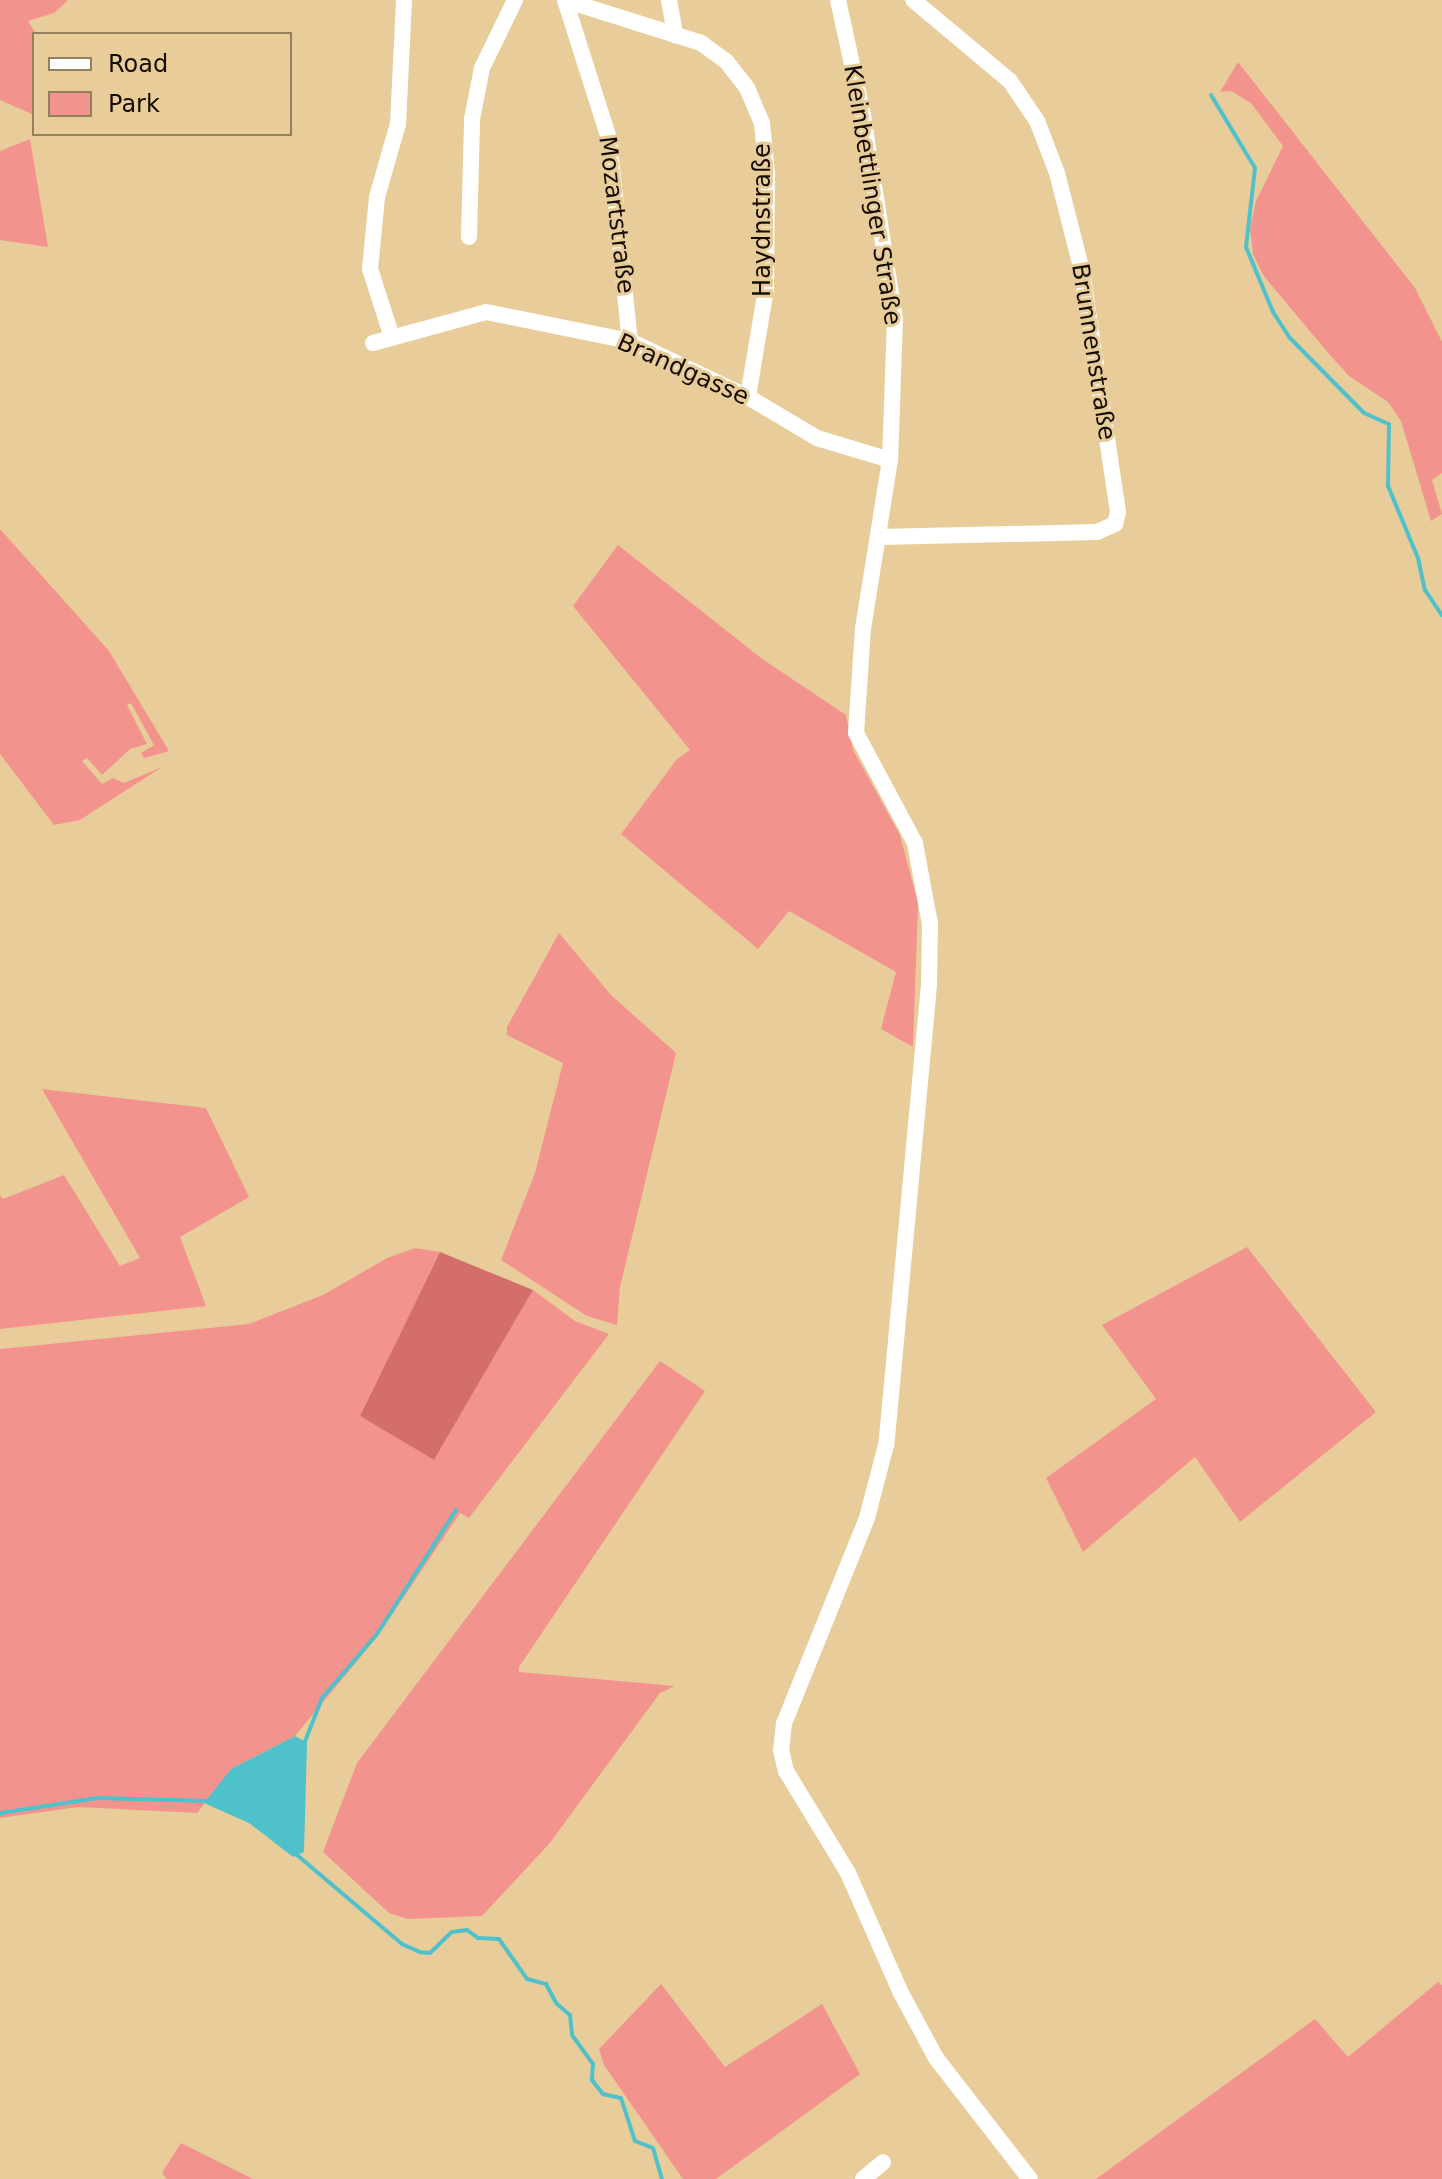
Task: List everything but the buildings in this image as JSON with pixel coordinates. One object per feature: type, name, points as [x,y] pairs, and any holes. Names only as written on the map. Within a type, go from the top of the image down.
[{"type":"street","points":[[391,334],[370,269],[377,197],[398,124],[404,0]]},
{"type":"street","points":[[469,237],[472,119],[482,68],[515,0]]},
{"type":"street","name":"Haydnstraße","points":[[565,0],[701,43],[726,61],[747,88],[762,123],[766,289],[748,397]]},
{"type":"street","name":"Mozartstraße","points":[[565,0],[609,139],[630,341]]},
{"type":"street","points":[[669,0],[675,35]]},
{"type":"street","name":"Kleinbettlinger Straße","points":[[838,0],[863,115],[895,319],[890,460],[863,628],[856,733],[915,843],[930,924],[929,985],[886,1445],[867,1518],[784,1723],[781,1750],[786,1771],[848,1873],[901,1993],[936,2058],[1030,2179]]},
{"type":"street","name":"Brunnenstraße","points":[[879,537],[1097,532],[1115,524],[1118,512],[1082,271],[1057,173],[1037,121],[1010,81],[913,0]]},
{"type":"street","name":"Brandgasse","points":[[373,343],[391,334],[486,312],[630,341],[748,397],[817,438],[890,460]]},
{"type":"street","points":[[863,2179],[883,2162]]},
{"type":"green space","points":[[0,0],[68,0],[54,13],[28,21],[35,32],[32,32],[32,114],[0,100]]},
{"type":"green space","points":[[1238,62],[1415,288],[1442,342],[1442,473],[1432,480],[1442,514],[1431,521],[1401,421],[1388,402],[1349,376],[1329,354],[1263,275],[1253,254],[1250,228],[1256,201],[1283,146],[1251,103],[1231,91],[1220,92]]},
{"type":"green space","points":[[30,139],[48,247],[0,240],[0,151]]},
{"type":"green space","points":[[0,529],[109,651],[169,751],[144,758],[141,753],[154,745],[131,703],[127,705],[147,744],[130,749],[102,775],[87,758],[82,761],[102,784],[113,778],[124,783],[162,767],[80,820],[54,825],[0,754]]},
{"type":"green space","points":[[618,545],[761,658],[846,715],[853,750],[900,835],[918,903],[913,1047],[881,1029],[896,972],[789,911],[758,949],[621,834],[677,759],[690,750],[573,606]]},
{"type":"green space","points":[[559,933],[611,995],[676,1053],[620,1287],[617,1325],[587,1316],[501,1260],[535,1173],[563,1063],[507,1035],[507,1027]]},
{"type":"green space","points":[[42,1089],[206,1108],[249,1197],[180,1237],[206,1306],[0,1329],[0,1195],[3,1199],[64,1175],[120,1266],[140,1258]]},
{"type":"green space","points":[[1247,1247],[1376,1412],[1240,1522],[1195,1457],[1083,1552],[1046,1478],[1156,1399],[1102,1325]]},
{"type":"green space","points":[[415,1248],[440,1252],[360,1416],[434,1460],[533,1290],[575,1321],[609,1334],[469,1518],[460,1513],[377,1637],[295,1736],[231,1769],[197,1813],[78,1807],[0,1818],[0,1349],[249,1324],[323,1295],[387,1258]]},
{"type":"green space","points":[[660,1361],[705,1391],[519,1667],[519,1672],[675,1686],[660,1693],[549,1844],[482,1916],[408,1919],[389,1913],[323,1852],[357,1763]]},
{"type":"green space","points":[[1438,1982],[1442,1985],[1442,2179],[1096,2179],[1315,2019],[1348,2057]]},
{"type":"green space","points":[[661,1984],[725,2067],[822,2004],[860,2074],[716,2179],[683,2179],[604,2065],[599,2049]]},
{"type":"green space","points":[[181,2143],[253,2179],[167,2179],[162,2173]]},
{"type":"shaded area","points":[[440,1252],[533,1290],[434,1460],[360,1416]]},
{"type":"water","points":[[295,1736],[307,1743],[304,1852],[293,1857],[249,1823],[204,1803],[231,1769]]},
{"type":"waterway","points":[[1211,95],[1255,168],[1246,247],[1273,312],[1290,338],[1364,413],[1389,424],[1388,486],[1418,558],[1425,590],[1442,615]]},
{"type":"waterway","points":[[304,1744],[322,1698],[377,1634],[456,1510]]},
{"type":"waterway","points":[[0,1813],[98,1798],[208,1801]]},
{"type":"waterway","points":[[297,1855],[402,1944],[420,1952],[430,1953],[452,1932],[467,1930],[478,1938],[499,1939],[527,1979],[546,1984],[556,2003],[570,2015],[572,2035],[593,2064],[592,2080],[603,2094],[621,2098],[635,2141],[653,2148],[662,2179]]}]
